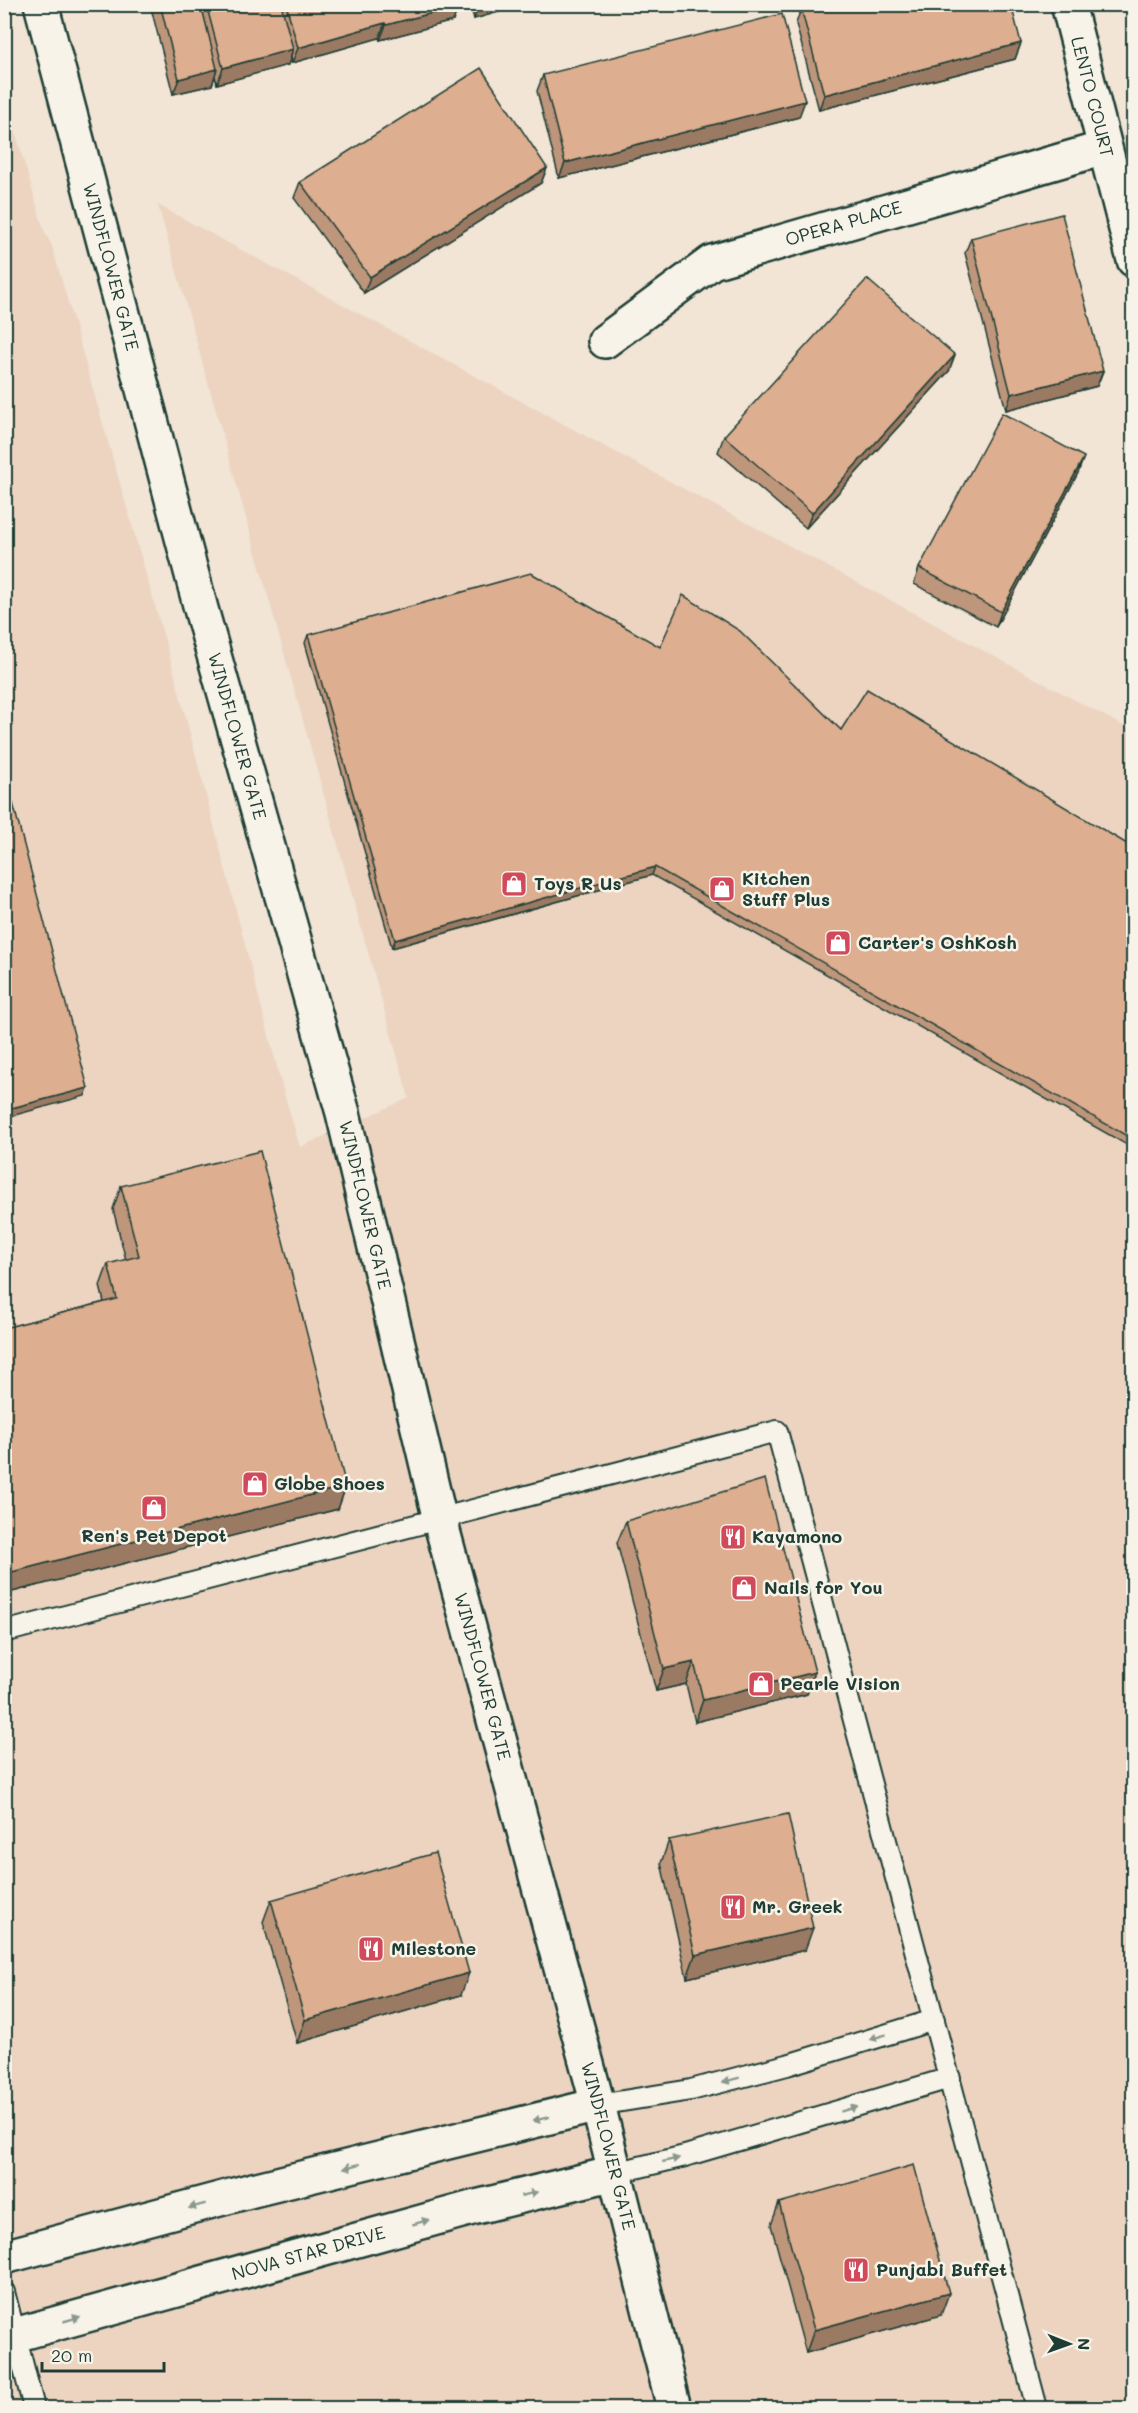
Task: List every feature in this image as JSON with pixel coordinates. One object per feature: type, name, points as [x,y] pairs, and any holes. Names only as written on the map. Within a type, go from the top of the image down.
[{"type":"street","name":"WINDFLOWER GATE","points":[[41,4],[201,609],[343,1113],[440,1520],[598,2105],[674,2409]]},
{"type":"street","name":"LENTO COURT","points":[[1068,4],[1134,260]]},
{"type":"street","name":"OPERA PLACE","points":[[605,341],[712,262],[1104,148]]},
{"type":"street","points":[[4,2257],[253,2190],[598,2105]]},
{"type":"street","name":"NOVA STAR DRIVE","points":[[10,2336],[472,2208],[615,2173]]},
{"type":"lane","points":[[4,1632],[777,1431],[1037,2409]]},
{"type":"lane","points":[[598,2105],[691,2090],[787,2065],[934,2020]]},
{"type":"lane","points":[[615,2173],[685,2156],[950,2078]]},
{"type":"lane","points":[[4,2292],[10,2336],[34,2409]]},
{"type":"shaded area","points":[[4,93],[44,230],[52,246],[174,672],[300,1147],[409,1098],[158,205],[1127,728],[1133,726],[1133,2408],[5,2408]]},
{"type":"building","points":[[160,4],[201,4],[217,69],[179,79]]},
{"type":"building","points":[[206,4],[281,4],[293,49],[223,68]]},
{"type":"building","points":[[286,4],[458,4],[459,6],[386,25],[385,23],[298,48]]},
{"type":"building","points":[[817,4],[1011,4],[1021,43],[824,95],[801,8]]},
{"type":"building","points":[[782,14],[805,101],[565,163],[543,75]]},
{"type":"building","points":[[481,68],[547,168],[370,277],[300,182]]},
{"type":"building","points":[[1062,214],[1103,371],[1011,394],[971,238]]},
{"type":"building","points":[[867,279],[955,355],[812,513],[724,436]]},
{"type":"building","points":[[1002,413],[1084,457],[1001,612],[919,568]]},
{"type":"building","points":[[531,573],[660,647],[683,595],[740,631],[841,730],[867,689],[1134,847],[1134,1140],[655,867],[395,940],[308,635]]},
{"type":"building","points":[[4,769],[88,1088],[4,1110]]},
{"type":"building","points":[[260,1151],[346,1486],[4,1574],[4,1328],[117,1299],[108,1264],[139,1256],[121,1186]]},
{"type":"building","points":[[765,1479],[815,1672],[703,1700],[694,1662],[664,1669],[626,1521]]},
{"type":"building","name":"Mr. Greek","points":[[788,1814],[813,1928],[695,1955],[669,1840]]},
{"type":"building","points":[[435,1853],[469,1973],[305,2020],[271,1900]]},
{"type":"building","name":"Punjabi Buffet","points":[[914,2165],[949,2293],[814,2330],[779,2203]]},
{"type":"place","name":"Toys R Us","points":[[514,884]]},
{"type":"place","name":"Kitchen Stuff Plus","points":[[722,889]]},
{"type":"place","name":"Carter's OshKosh","points":[[838,943]]},
{"type":"place","name":"Globe Shoes","points":[[255,1484]]},
{"type":"place","name":"Ren's Pet Depot","points":[[154,1508]]},
{"type":"place","name":"Kayamono","points":[[733,1537]]},
{"type":"place","name":"Nails for You","points":[[744,1588]]},
{"type":"place","name":"Pearle Vision","points":[[761,1684]]},
{"type":"place","name":"Mr. Greek","points":[[733,1907]]},
{"type":"place","name":"Milestone","points":[[371,1949]]},
{"type":"place","name":"Punjabi Buffet","points":[[856,2270]]}]
